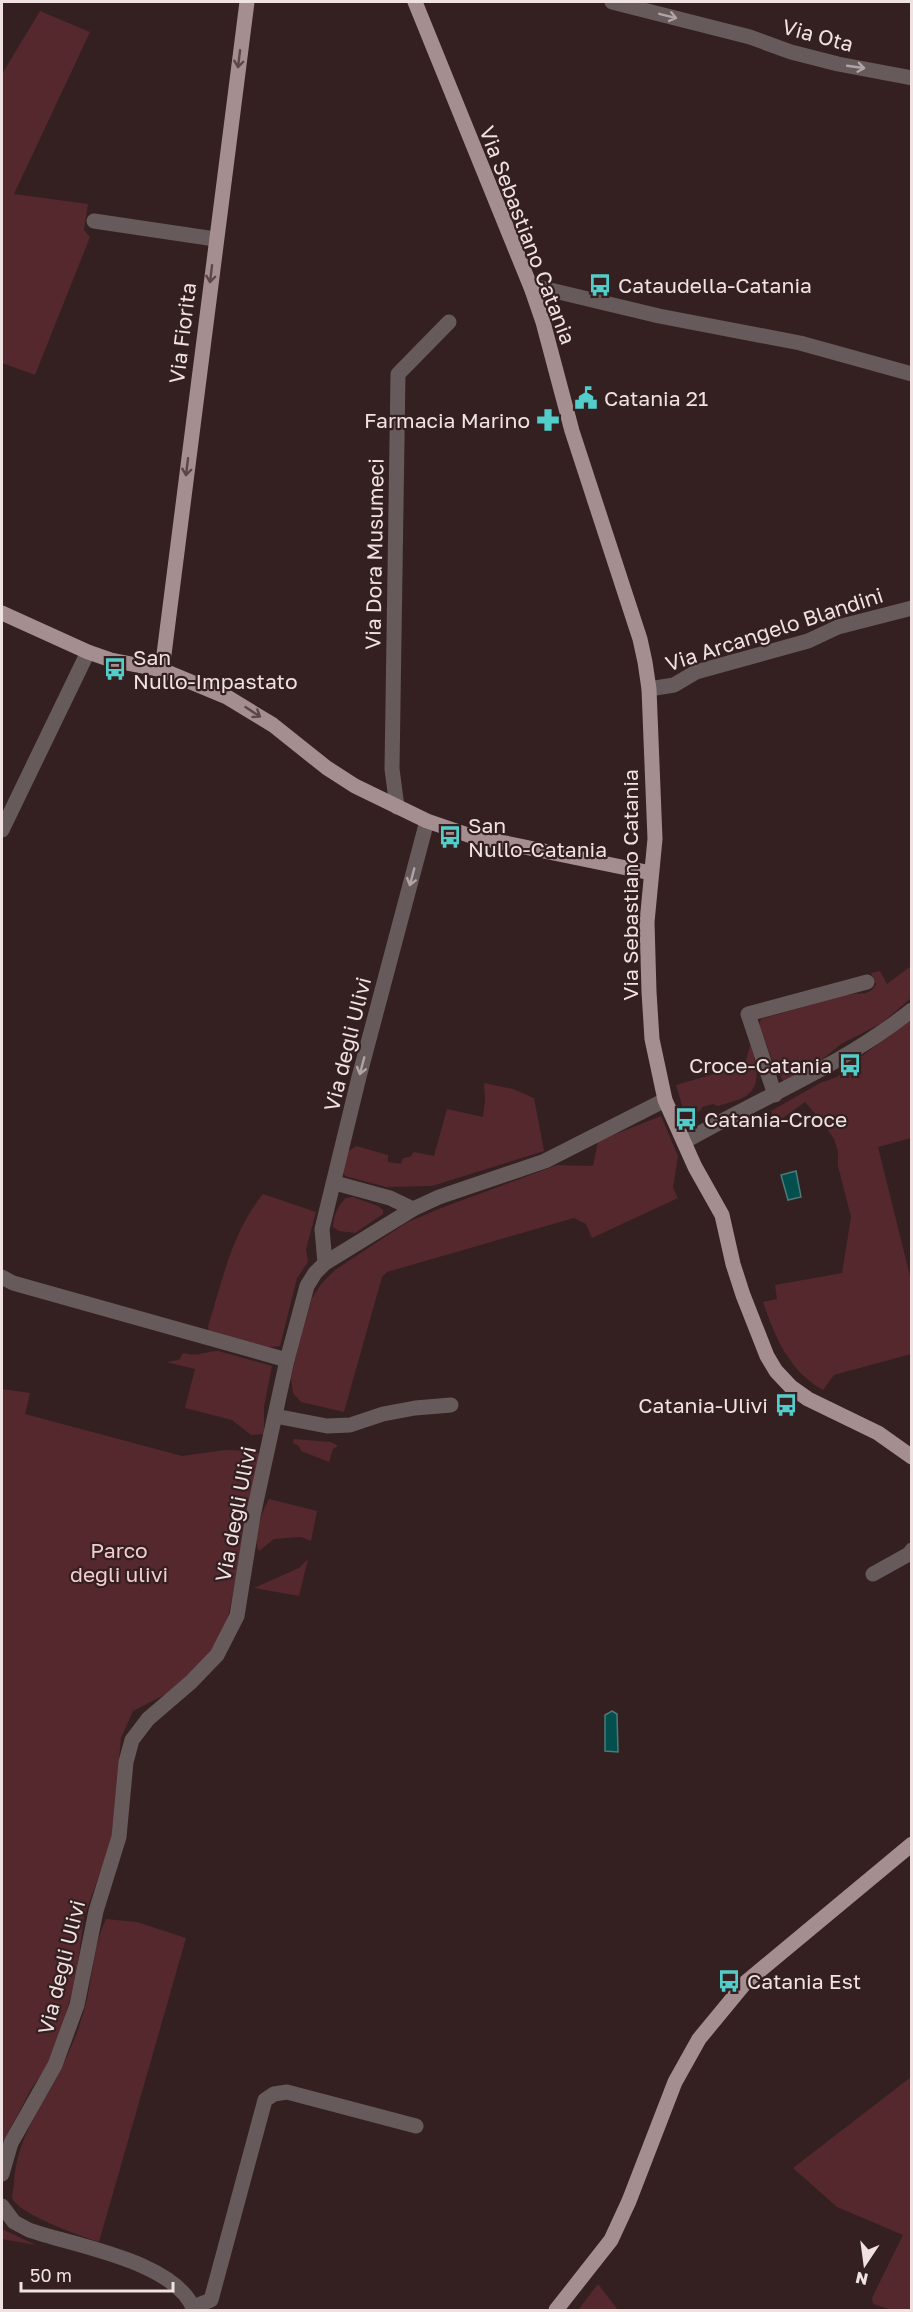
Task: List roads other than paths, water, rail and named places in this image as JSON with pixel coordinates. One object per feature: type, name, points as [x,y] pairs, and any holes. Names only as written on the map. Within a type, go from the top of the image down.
[{"type":"main road","name":"Via Fiorita","points":[[162,670],[215,238],[247,2]]},
{"type":"main road","name":"Via Sebastiano Catania","points":[[415,2],[543,322],[572,431],[640,639],[649,689],[655,839],[648,922],[649,992],[652,1039],[665,1100],[722,1215],[733,1264],[743,1295],[767,1356],[776,1371],[791,1387],[808,1399],[878,1433],[912,1457]]},
{"type":"main road","points":[[2,613],[88,652],[111,660],[162,670],[209,688],[246,707],[273,725],[327,768],[355,786],[427,821],[471,836],[501,843],[651,873]]},
{"type":"main road","points":[[556,2310],[611,2240],[629,2201],[675,2082],[699,2039],[746,1982],[912,1844]]},
{"type":"street","name":"Via Ota","points":[[612,2],[750,37],[791,52],[838,64],[912,78]]},
{"type":"street","points":[[94,221],[215,238]]},
{"type":"street","points":[[532,291],[542,288],[659,316],[800,344],[912,374]]},
{"type":"street","name":"Via Dora Musumeci","points":[[397,807],[392,769],[398,374],[449,322]]},
{"type":"street","name":"Via Arcangelo Blandini","points":[[649,689],[674,685],[696,672],[808,641],[838,627],[912,608]]},
{"type":"street","points":[[2,830],[88,652]]},
{"type":"street","name":"Via degli Ulivi","points":[[2,2174],[11,2143],[55,2065],[77,2005],[96,1911],[119,1837],[126,1762],[132,1740],[148,1719],[217,1655],[237,1616],[253,1516],[286,1360],[307,1286],[325,1263],[322,1228],[335,1183],[359,1077],[427,821]]},
{"type":"street","points":[[775,1095],[748,1014],[867,982]]},
{"type":"street","points":[[684,1142],[843,1059],[912,1010]]},
{"type":"street","points":[[325,1263],[413,1209],[439,1197],[545,1161],[665,1100]]},
{"type":"street","points":[[335,1183],[390,1198],[413,1209]]},
{"type":"street","points":[[2,1277],[12,1283],[286,1360]]},
{"type":"street","points":[[275,1416],[327,1426],[350,1425],[383,1414],[451,1405]]},
{"type":"street","points":[[873,1574],[909,1554],[912,1550]]},
{"type":"street","points":[[2,2206],[14,2222],[29,2230],[132,2262],[163,2275],[178,2288],[193,2309],[211,2300],[265,2100],[274,2094],[287,2092],[416,2126]]},
{"type":"water","points":[[796,1171],[801,1197],[788,1200],[781,1175]]},
{"type":"water","points":[[612,1711],[617,1714],[618,1752],[605,1751],[605,1715]]},
{"type":"place","name":"Cataudella-Catania","points":[[600,285]]},
{"type":"place","name":"Catania 21","points":[[586,398]]},
{"type":"place","name":"Farmacia Marino","points":[[548,420]]},
{"type":"place","name":"San Nullo-Impastato","points":[[115,669]]},
{"type":"place","name":"San Nullo-Catania","points":[[450,837]]},
{"type":"place","name":"Croce-Catania","points":[[850,1065]]},
{"type":"place","name":"Catania-Croce","points":[[686,1119]]},
{"type":"place","name":"Catania-Ulivi","points":[[786,1405]]},
{"type":"place","name":"Catania Est","points":[[729,1981]]},
{"type":"park label","name":"Parco degli ulivi","points":[[119,1562]]}]
